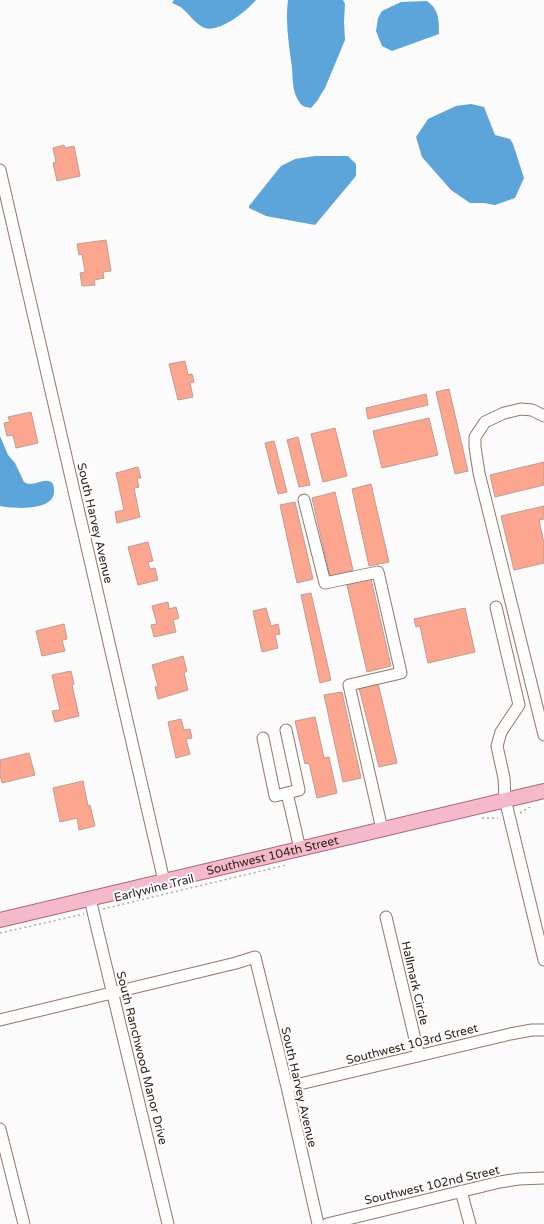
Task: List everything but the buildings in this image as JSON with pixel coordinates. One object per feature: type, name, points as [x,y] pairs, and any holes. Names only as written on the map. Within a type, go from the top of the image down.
[{"type":"main road","name":"Southwest 104th Street","points":[[0,920],[91,905],[164,881],[544,791]]},
{"type":"street","name":"South Harvey Avenue","points":[[0,170],[164,881]]},
{"type":"street","points":[[544,416],[532,410],[521,409],[504,413],[485,422],[475,437],[475,448],[479,473],[544,734]]},
{"type":"street","points":[[304,500],[325,583],[378,572],[401,673],[387,681],[350,685],[382,829]]},
{"type":"street","points":[[496,607],[519,705],[501,732],[497,746],[504,778],[505,800],[544,960]]},
{"type":"street","points":[[263,738],[275,796],[299,790],[286,730]]},
{"type":"street","points":[[287,793],[300,849]]},
{"type":"street","name":"South Ranchwood Manor Drive","points":[[91,905],[168,1224]]},
{"type":"street","name":"Hallmark Circle","points":[[386,917],[418,1056]]},
{"type":"street","name":"South Harvey Avenue","points":[[113,992],[236,963],[254,957],[287,1087],[318,1224]]},
{"type":"street","points":[[0,1020],[113,992]]},
{"type":"street","name":"Southwest 103rd Street","points":[[287,1087],[510,1034],[532,1030],[544,1030]]},
{"type":"street","points":[[0,1128],[24,1224]]},
{"type":"street","name":"Southwest 102nd Street","points":[[328,1224],[461,1191],[519,1179],[544,1178]]},
{"type":"street","points":[[461,1191],[470,1224]]},
{"type":"path","points":[[479,818],[496,819],[522,813],[532,806]]},
{"type":"path","name":"Earlywine Trail","points":[[0,933],[91,905],[292,864]]},
{"type":"water","points":[[174,0],[256,0],[246,10],[222,26],[207,28],[198,24],[182,8],[172,3]]},
{"type":"water","points":[[288,0],[343,0],[345,4],[345,40],[325,88],[311,108],[305,107],[301,104],[297,99],[294,90],[287,26]]},
{"type":"water","points":[[427,1],[431,4],[438,15],[439,34],[392,51],[382,46],[376,31],[378,18],[382,11],[401,2]]},
{"type":"water","points":[[471,104],[484,107],[495,135],[510,139],[524,178],[515,198],[495,205],[470,203],[451,190],[422,157],[416,137],[428,119],[456,106]]},
{"type":"water","points":[[315,156],[348,156],[356,164],[356,176],[315,225],[266,216],[249,208],[249,206],[281,166],[295,159]]},
{"type":"water","points":[[0,436],[8,455],[15,463],[24,482],[31,484],[48,481],[53,484],[54,491],[52,498],[48,502],[41,505],[23,508],[0,506]]}]
